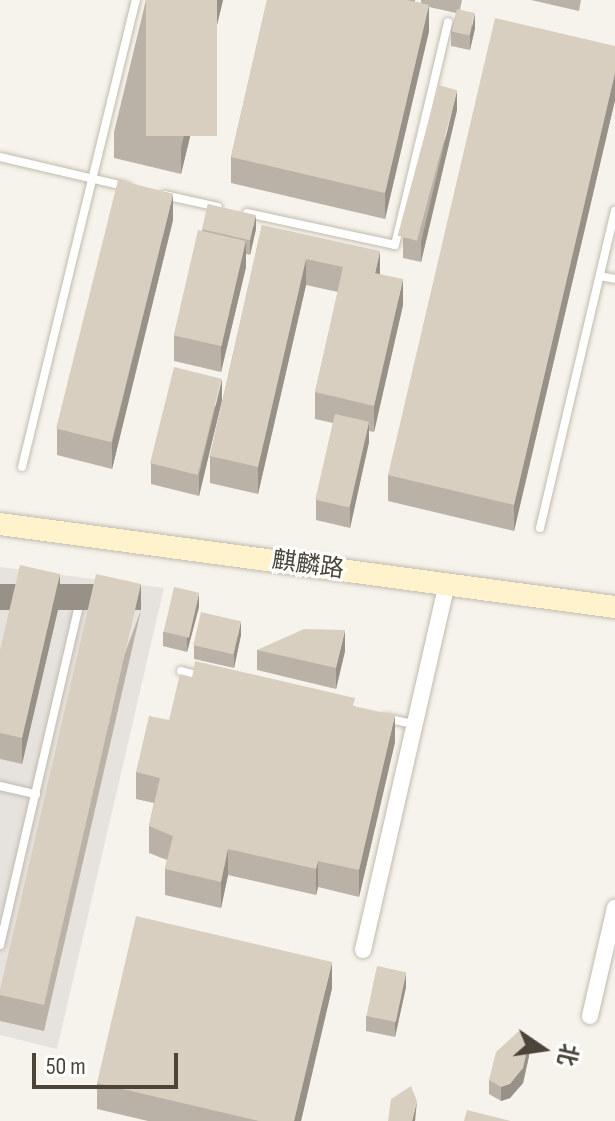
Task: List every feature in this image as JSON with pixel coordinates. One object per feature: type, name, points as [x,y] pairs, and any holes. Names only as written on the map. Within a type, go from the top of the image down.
[{"type":"street","name":"麒麟路","points":[[0,524],[615,607]]},
{"type":"street","points":[[363,950],[447,584]]},
{"type":"street","points":[[590,1016],[615,908]]},
{"type":"lane","points":[[22,467],[136,0]]},
{"type":"lane","points":[[239,212],[395,245],[448,22]]},
{"type":"lane","points":[[0,157],[135,188]]},
{"type":"lane","points":[[150,192],[224,208]]},
{"type":"lane","points":[[540,528],[615,211]]},
{"type":"lane","points":[[600,276],[615,279]]},
{"type":"lane","points":[[0,945],[82,594]]},
{"type":"lane","points":[[181,671],[212,679]]},
{"type":"lane","points":[[368,714],[415,724]]},
{"type":"lane","points":[[0,786],[36,794]]},
{"type":"shaded area","points":[[0,567],[164,588],[57,1049],[0,1035]]},
{"type":"building","points":[[146,0],[217,0],[217,136],[146,136]]},
{"type":"building","points":[[267,0],[407,0],[429,5],[385,193],[231,157]]},
{"type":"building","points":[[457,9],[475,13],[469,35],[452,31]]},
{"type":"building","points":[[495,18],[615,46],[615,73],[514,505],[388,475]]},
{"type":"building","points":[[438,85],[457,90],[417,241],[398,236]]},
{"type":"building","points":[[118,180],[173,194],[111,442],[56,428]]},
{"type":"building","points":[[208,204],[256,215],[250,240],[202,229]]},
{"type":"building","points":[[262,225],[380,251],[375,273],[403,279],[374,406],[315,392],[343,267],[306,259],[258,467],[210,456]]},
{"type":"building","points":[[198,230],[246,241],[221,346],[174,335]]},
{"type":"building","points":[[174,367],[222,379],[198,475],[150,463]]},
{"type":"building","points":[[335,414],[369,422],[349,508],[315,500]]},
{"type":"building","points":[[20,565],[60,574],[22,738],[0,733],[0,650]]},
{"type":"building","points":[[96,574],[141,584],[44,1005],[0,995],[0,990]]},
{"type":"building","points":[[174,587],[199,593],[189,638],[164,632]]},
{"type":"building","points":[[201,612],[241,621],[233,654],[193,645]]},
{"type":"building","points":[[304,629],[345,630],[336,668],[257,650]]},
{"type":"building","points":[[195,661],[355,698],[353,706],[395,715],[359,870],[318,861],[316,869],[228,849],[221,882],[165,869],[173,836],[149,826],[160,778],[136,772],[149,716],[169,720],[180,674],[192,677]]},
{"type":"building","points":[[136,916],[332,962],[294,1121],[259,1121],[97,1083]]},
{"type":"building","points":[[377,966],[406,972],[396,1022],[366,1016]]},
{"type":"building","points":[[519,1031],[529,1042],[523,1068],[510,1084],[501,1087],[489,1080],[496,1052]]},
{"type":"building","points":[[411,1086],[417,1101],[412,1121],[388,1121],[391,1099]]},
{"type":"building","points":[[467,1110],[511,1121],[464,1121]]}]
